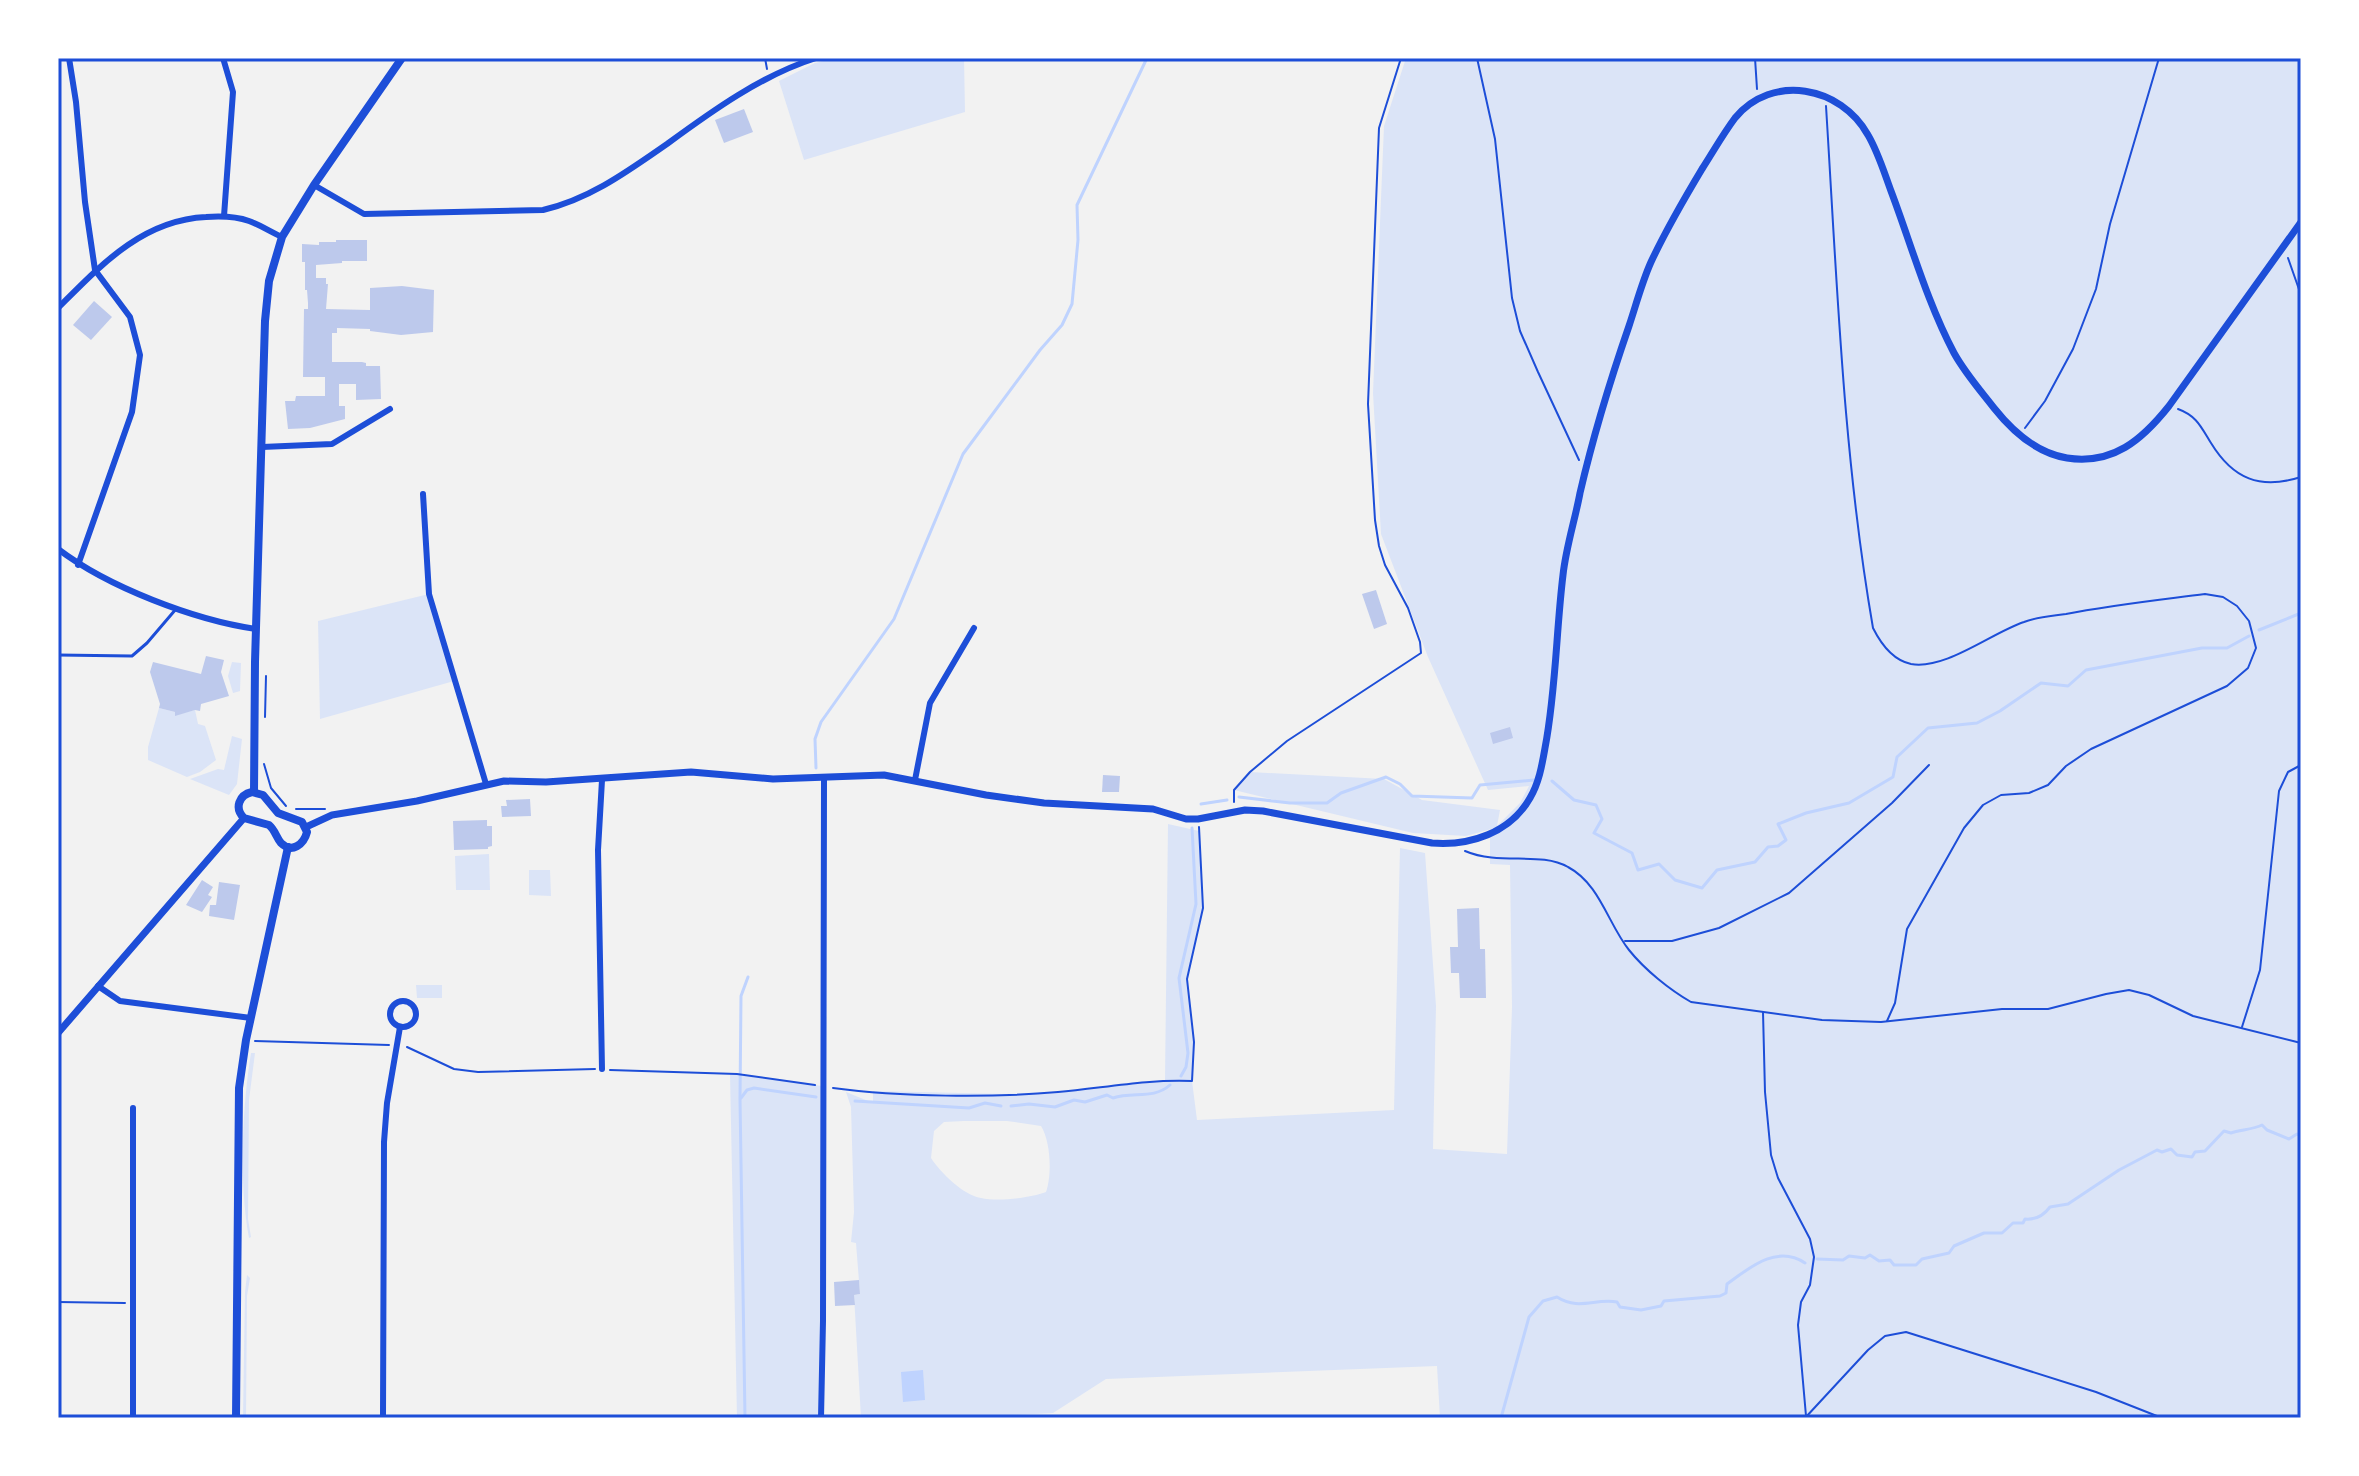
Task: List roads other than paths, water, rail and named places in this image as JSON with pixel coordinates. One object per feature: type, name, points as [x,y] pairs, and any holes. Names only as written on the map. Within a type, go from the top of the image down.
[{"type":"main road","points":[[254,792],[267,294],[275,253],[314,185],[402,58]]},
{"type":"main road","points":[[254,792],[263,795],[278,813],[299,820],[306,827],[307,836],[303,843],[288,847],[269,825],[244,818],[239,811],[240,800],[245,794],[254,792]]},
{"type":"main road","points":[[236,1418],[238,1103],[246,1040],[288,847]]},
{"type":"street","points":[[69,58],[95,270],[130,317],[140,355],[132,412],[78,565]]},
{"type":"street","points":[[223,58],[229,72],[233,105],[224,216]]},
{"type":"street","points":[[314,185],[364,214],[543,210],[592,193],[734,99],[816,58]]},
{"type":"street","points":[[306,827],[332,815],[430,798],[486,784],[513,780],[602,780],[669,772],[773,779],[874,775],[1044,803],[1153,809],[1186,819],[1245,810],[1263,811],[1447,844],[1490,834],[1523,809],[1537,783],[1550,724],[1563,571],[1605,399],[1649,265],[1729,126],[1742,110],[1758,98],[1795,90],[1825,96],[1848,109],[1869,135],[1952,350],[2019,435],[2055,455],[2100,458],[2130,446],[2148,431],[2301,222]]},
{"type":"street","points":[[58,308],[95,270],[125,246],[158,228],[184,220],[224,216],[247,220],[282,237]]},
{"type":"street","points":[[262,447],[332,444],[390,409]]},
{"type":"street","points":[[423,494],[429,594],[486,784]]},
{"type":"street","points":[[58,549],[78,565],[176,609],[208,620],[256,629]]},
{"type":"street","points":[[915,780],[930,703],[974,628]]},
{"type":"street","points":[[821,1418],[824,779]]},
{"type":"street","points":[[602,780],[598,850],[602,1069]]},
{"type":"street","points":[[58,1032],[244,818]]},
{"type":"street","points":[[98,986],[120,1001],[251,1018]]},
{"type":"street","points":[[403,1001],[413,1006],[415,1017],[408,1026],[400,1027],[393,1023],[389,1014],[392,1006],[403,1001]]},
{"type":"street","points":[[383,1418],[384,1142],[387,1103],[400,1027]]},
{"type":"street","points":[[133,1108],[133,1418]]},
{"type":"lane","points":[[58,655],[132,656],[176,609]]},
{"type":"water","points":[[923,1370],[925,1400],[903,1402],[901,1372]]},
{"type":"waterway","points":[[816,768],[815,739],[821,722],[894,619],[963,454],[1062,325],[1072,304],[1078,240],[1077,205],[1147,58]]},
{"type":"waterway","points":[[2259,630],[2301,613]]},
{"type":"waterway","points":[[1552,781],[1574,800],[1596,805],[1602,819],[1594,833],[1632,853],[1638,870],[1659,864],[1675,880],[1702,888],[1717,870],[1755,862],[1768,847],[1778,846],[1786,840],[1778,824],[1806,813],[1849,803],[1893,777],[1897,757],[1928,728],[1977,723],[2041,683],[2068,686],[2086,670],[2202,648],[2227,648],[2249,636]]},
{"type":"waterway","points":[[1239,797],[1290,803],[1327,803],[1341,793],[1386,777],[1400,784],[1412,796],[1472,798],[1480,785],[1534,780]]},
{"type":"waterway","points":[[1201,804],[1227,800]]},
{"type":"waterway","points":[[1181,1076],[1188,1053],[1179,978],[1196,904],[1192,828]]},
{"type":"waterway","points":[[745,1418],[740,1099],[741,996],[748,977]]},
{"type":"waterway","points":[[1011,1106],[1029,1104],[1055,1107],[1074,1100],[1085,1102],[1107,1095],[1113,1098],[1150,1094],[1170,1085]]},
{"type":"waterway","points":[[741,1098],[747,1090],[754,1088],[816,1097]]},
{"type":"waterway","points":[[855,1101],[969,1108],[985,1103],[1001,1106]]},
{"type":"waterway","points":[[1817,1259],[1843,1260],[1849,1256],[1865,1258],[1870,1255],[1879,1261],[1890,1260],[1894,1265],[1916,1265],[1922,1259],[1949,1253],[1954,1246],[1984,1233],[2002,1233],[2013,1223],[2023,1223],[2025,1219],[2042,1215],[2050,1207],[2068,1204],[2119,1170],[2157,1150],[2171,1149],[2177,1155],[2192,1157],[2195,1152],[2205,1151],[2224,1131],[2231,1133],[2262,1125],[2289,1139],[2297,1134],[2301,1136]]},
{"type":"waterway","points":[[1501,1418],[1529,1317],[1543,1301],[1557,1297],[1580,1304],[1609,1301],[1617,1302],[1620,1307],[1641,1310],[1661,1306],[1664,1301],[1720,1296],[1726,1293],[1727,1284],[1754,1265],[1774,1257],[1795,1258],[1805,1263]]}]
